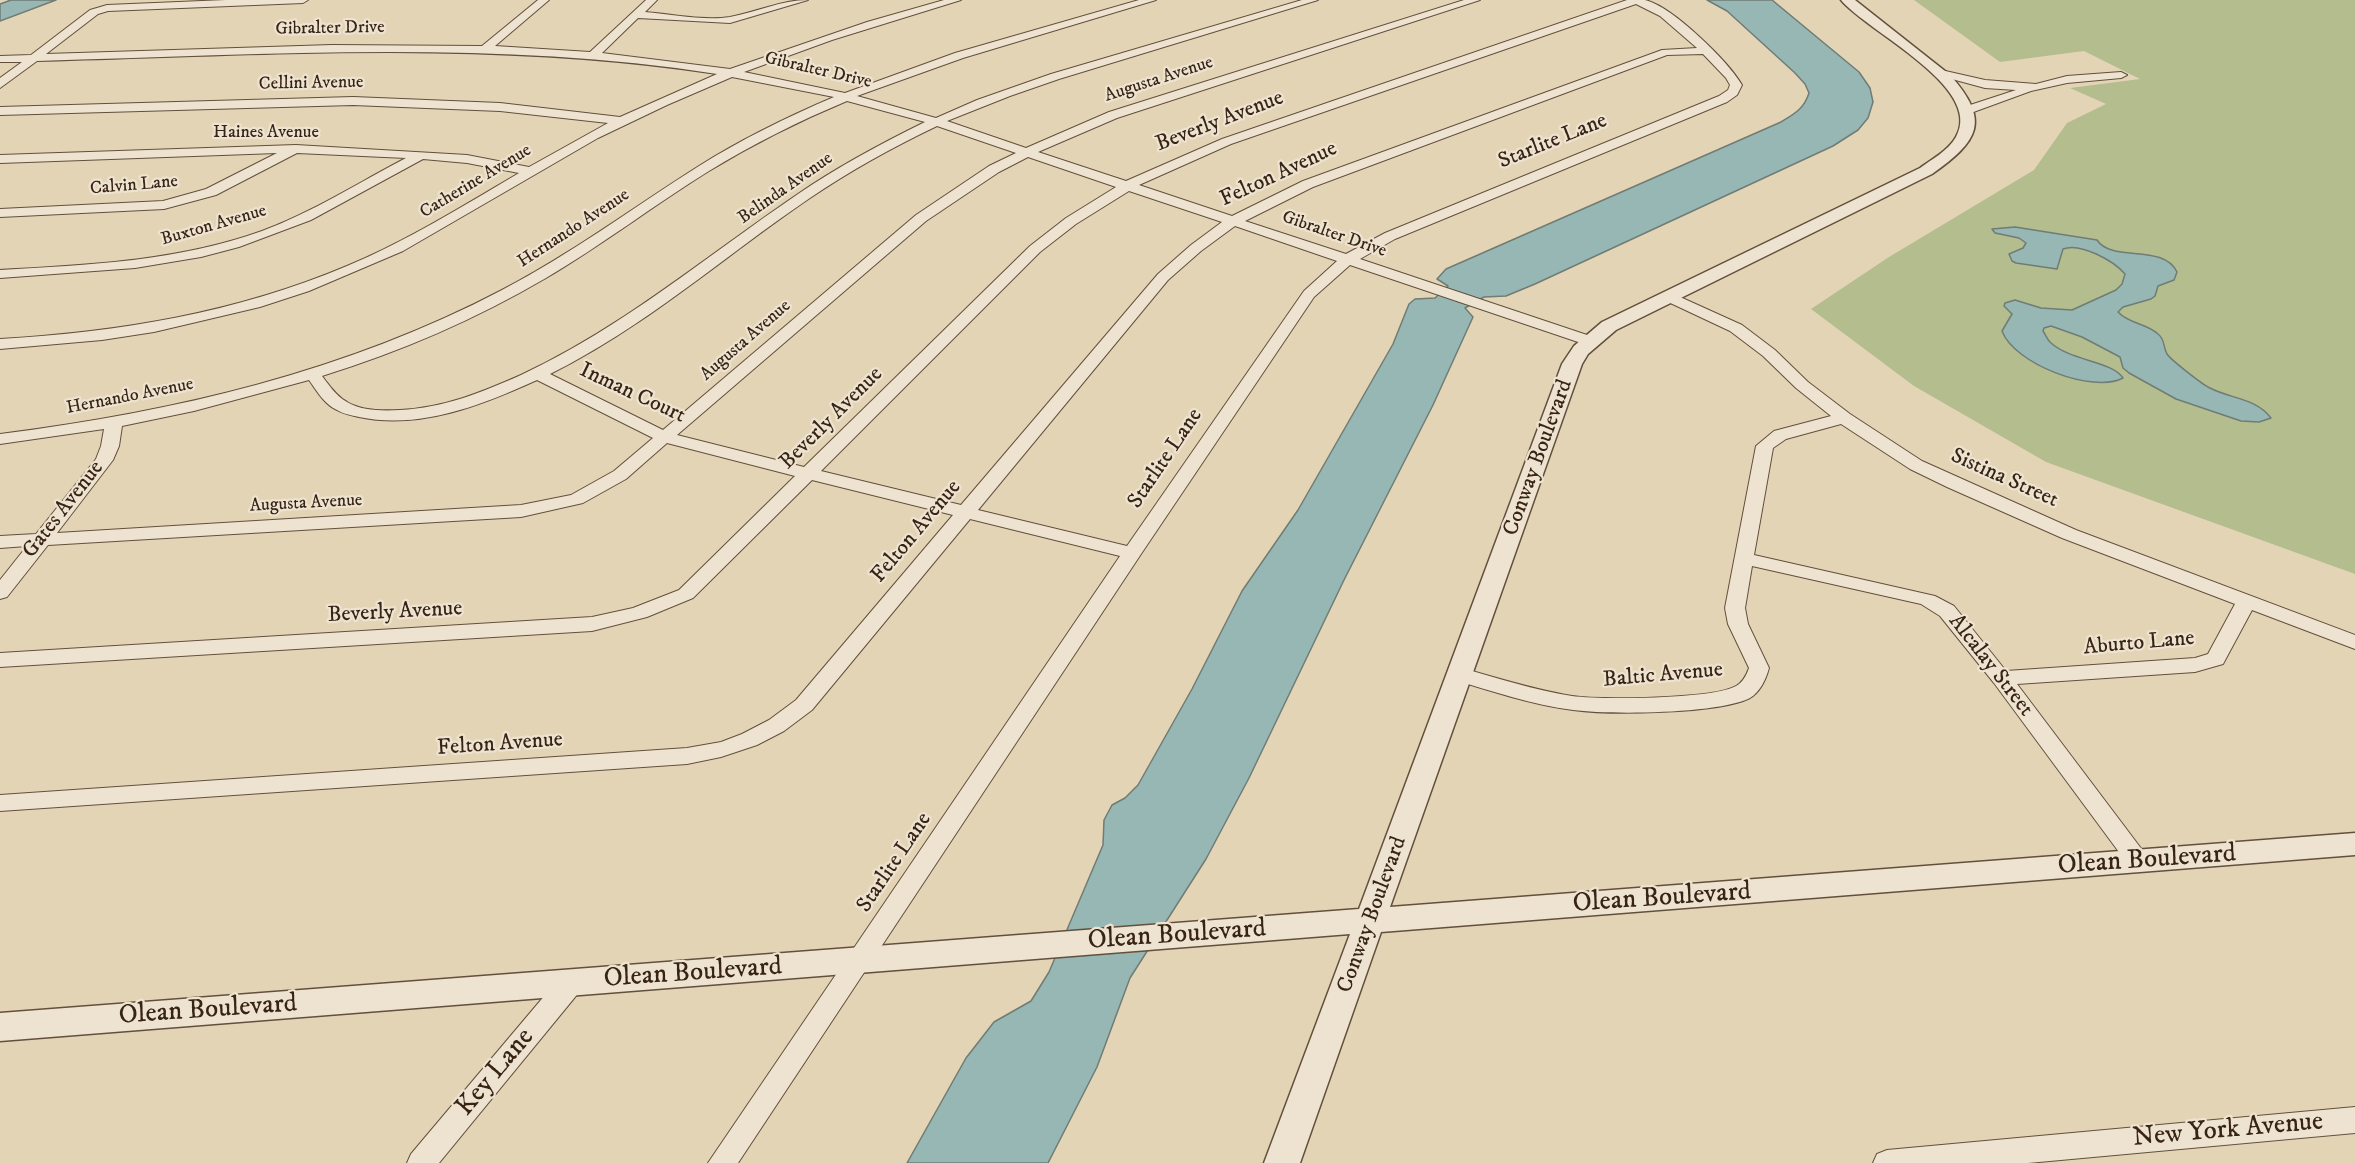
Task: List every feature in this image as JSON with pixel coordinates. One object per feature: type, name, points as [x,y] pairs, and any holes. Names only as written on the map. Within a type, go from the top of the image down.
[{"type":"street","points":[[0,84],[94,12],[107,8],[303,0]]},
{"type":"street","points":[[485,49],[544,0]]},
{"type":"street","points":[[593,55],[652,0]]},
{"type":"street","points":[[636,15],[730,20],[803,0]]},
{"type":"street","name":"Catherine Avenue","points":[[0,344],[76,338],[147,327],[210,314],[294,291],[399,248],[621,121],[731,72],[861,27],[956,0]]},
{"type":"street","name":"Hernando Avenue","points":[[0,439],[114,422],[215,400],[312,373],[423,333],[507,294],[555,266],[715,161],[774,129],[846,96],[954,56],[1151,0]]},
{"type":"street","name":"Belinda Avenue","points":[[312,373],[332,400],[345,409],[367,415],[395,417],[424,415],[478,400],[599,340],[653,307],[786,208],[834,176],[937,122],[1004,94],[1070,71],[1313,0]]},
{"type":"street","name":"Augusta Avenue","points":[[0,542],[539,508],[578,499],[607,484],[921,218],[969,184],[1027,152],[1085,126],[1142,105],[1475,0]]},
{"type":"street","name":"Starlite Lane","points":[[723,1163],[1132,553],[1300,305],[1318,284],[1347,260],[1405,229],[1723,99],[1733,92],[1736,85],[1731,76],[1670,16],[1636,0]]},
{"type":"street","name":"Beverly Avenue","points":[[0,660],[616,621],[653,610],[686,594],[1035,249],[1078,214],[1125,185],[1221,142],[1636,0]]},
{"type":"street","points":[[1847,0],[1941,73],[1958,92],[1968,110],[2067,80],[2121,75]]},
{"type":"street","name":"Gibralter Drive","points":[[0,59],[330,48],[485,49],[593,55],[731,72],[846,96],[937,122],[1590,341]]},
{"type":"street","name":"Felton Avenue","points":[[0,803],[687,756],[713,753],[740,745],[777,727],[804,705],[1163,277],[1195,247],[1232,221],[1308,184],[1666,52],[1706,51]]},
{"type":"street","points":[[1941,73],[1984,84],[2036,88]]},
{"type":"street","name":"Cellini Avenue","points":[[0,111],[353,101],[500,107],[621,121]]},
{"type":"street","name":"Conway Boulevard","points":[[1282,1163],[1572,364],[1581,350],[1609,327],[1939,163],[1956,149],[1964,136],[1968,123],[1968,110]]},
{"type":"street","name":"Haines Avenue","points":[[0,159],[296,149],[467,159],[530,171]]},
{"type":"street","name":"Calvin Lane","points":[[0,213],[141,207],[172,203],[211,192],[296,149]]},
{"type":"street","name":"Buxton Avenue","points":[[0,274],[123,267],[175,259],[236,243],[305,217],[421,155]]},
{"type":"street","name":"Sistina Street","points":[[1669,297],[1736,328],[1844,418],[1916,465],[1994,503],[2069,534],[2355,642]]},
{"type":"street","name":"Inman Court","points":[[536,373],[664,437],[1132,553]]},
{"type":"street","name":"Baltic Avenue","points":[[1461,675],[1571,703],[1600,706],[1720,698],[1741,693],[1755,682],[1759,668],[1738,624],[1735,608],[1765,446],[1780,435],[1844,418]]},
{"type":"street","name":"Gates Avenue","points":[[0,592],[104,460],[110,446],[114,422]]},
{"type":"street","name":"Alcalay Street","points":[[1743,558],[1928,600],[1947,611],[2001,678],[2139,861]]},
{"type":"street","name":"Aburto Lane","points":[[2001,678],[2195,665],[2216,659],[2247,601]]},
{"type":"street","name":"Olean Boulevard","points":[[0,1027],[2355,844]]},
{"type":"street","name":"Key Lane","points":[[421,1163],[571,983]]},
{"type":"street","name":"New York Avenue","points":[[1887,1163],[2355,1120]]},
{"type":"green space","points":[[1914,0],[2355,0],[2355,574],[2046,462],[1914,386],[1811,309],[1889,257],[2034,170],[2067,123],[2106,104],[2070,88],[2140,79],[2084,51],[2000,62]]},
{"type":"water","points":[[11,0],[56,0],[0,21],[0,4]]},
{"type":"water","points":[[1707,0],[1772,0],[1859,72],[1870,88],[1873,102],[1868,118],[1858,130],[1833,146],[1535,284],[1506,296],[1484,297],[1465,308],[1473,317],[1433,405],[1344,580],[1249,778],[1206,859],[1130,978],[1097,1067],[1048,1163],[907,1163],[966,1058],[994,1022],[1031,1001],[1049,972],[1103,845],[1104,820],[1112,805],[1125,798],[1138,785],[1192,689],[1242,591],[1298,510],[1393,344],[1409,304],[1415,299],[1435,298],[1448,286],[1437,279],[1446,269],[1781,122],[1794,114],[1804,103],[1809,93],[1805,84],[1795,73],[1727,11]]},
{"type":"water","points":[[2015,227],[2097,240],[2104,247],[2114,251],[2149,255],[2170,263],[2177,272],[2174,280],[2158,286],[2155,296],[2151,299],[2123,307],[2118,312],[2158,334],[2162,338],[2167,354],[2201,382],[2218,392],[2258,406],[2271,418],[2259,422],[2241,421],[2176,399],[2129,373],[2123,368],[2120,357],[2082,337],[2051,326],[2044,328],[2043,331],[2048,340],[2059,349],[2110,368],[2123,378],[2110,382],[2075,379],[2038,365],[2022,355],[2009,343],[2002,331],[2012,314],[2004,306],[2005,303],[2015,300],[2041,308],[2072,310],[2116,290],[2122,284],[2125,274],[2096,254],[2078,248],[2063,249],[2057,269],[2016,263],[2012,261],[2009,254],[2023,248],[2026,243],[2019,238],[1995,233],[1992,229]]}]
